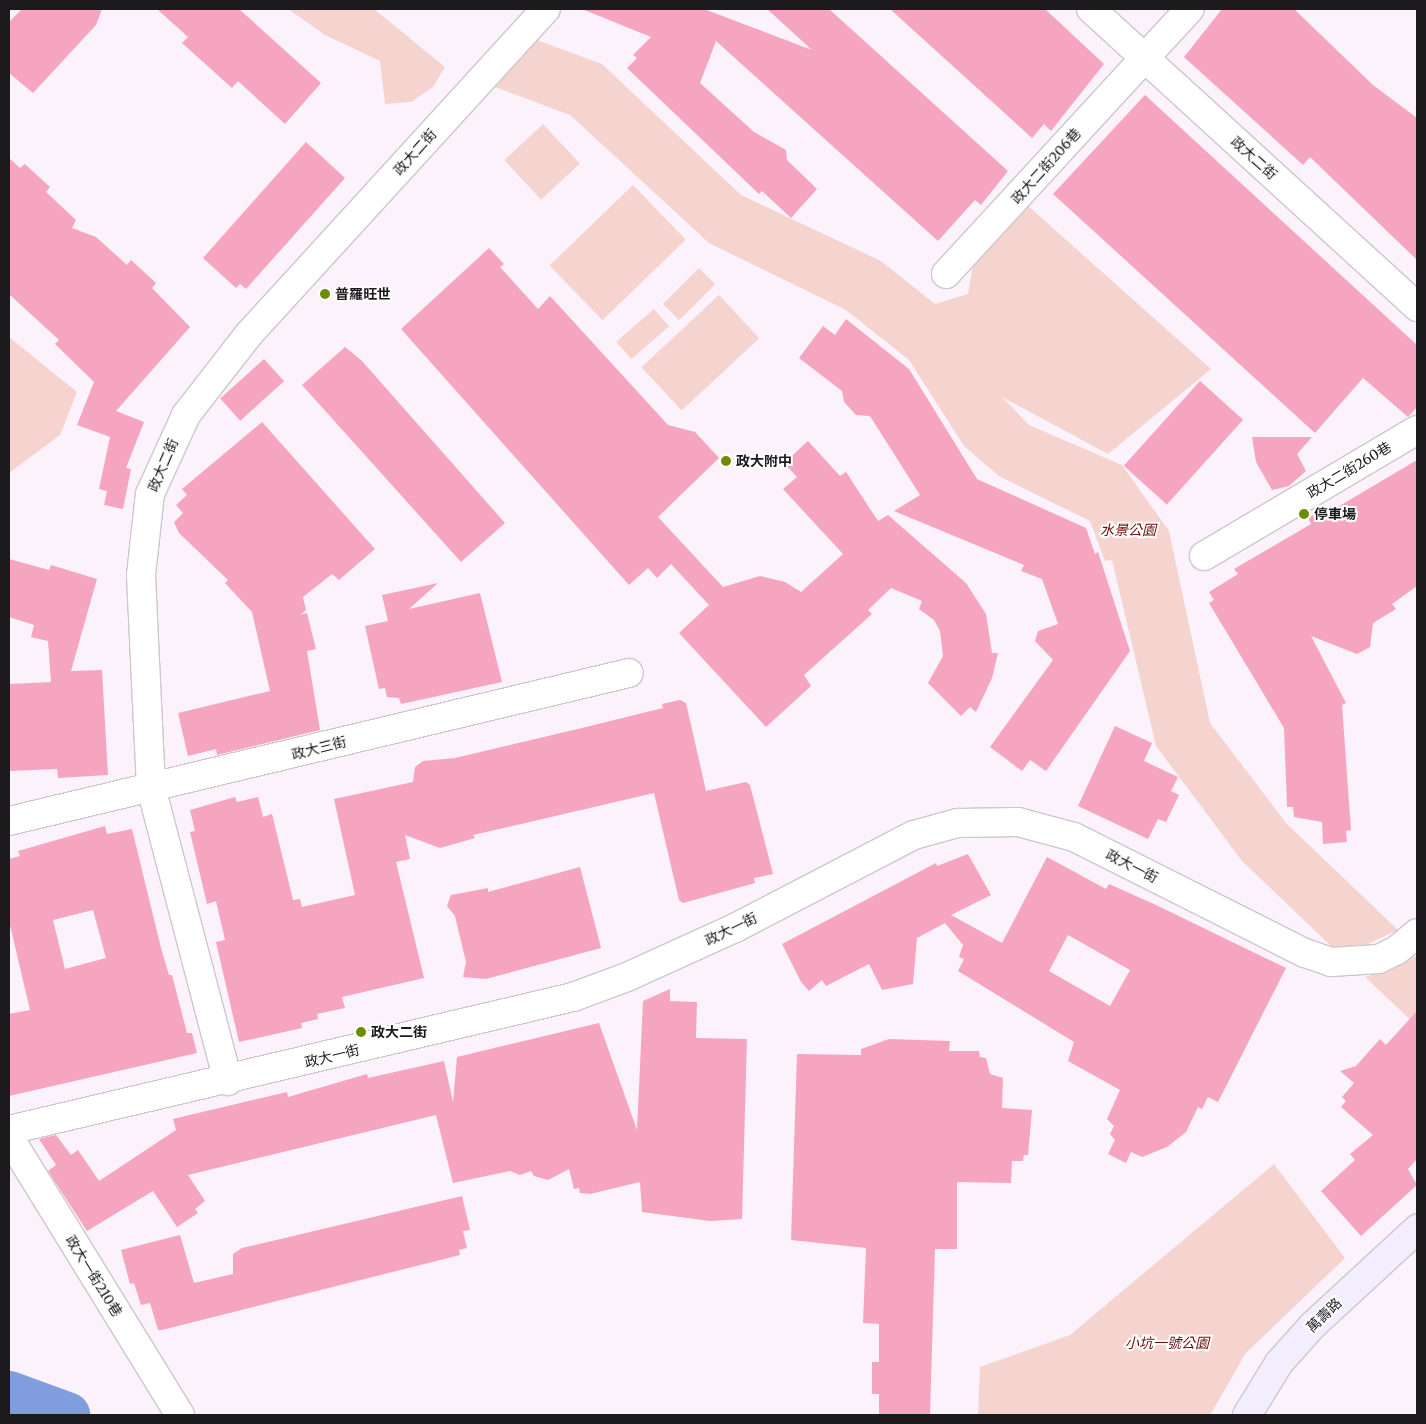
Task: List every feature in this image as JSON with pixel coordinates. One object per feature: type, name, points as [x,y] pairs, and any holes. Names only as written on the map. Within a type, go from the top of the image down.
[{"type":"street","name":"政大二街","points":[[228,1081],[151,788],[141,575],[150,494],[166,452],[186,415],[249,334],[546,9]]},
{"type":"street","name":"政大二街","points":[[1091,9],[1417,307]]},
{"type":"street","name":"政大二街206巷","points":[[946,274],[1190,9]]},
{"type":"street","name":"政大二街260巷","points":[[1204,556],[1417,430]]},
{"type":"street","name":"政大三街","points":[[9,820],[151,788],[629,673]]},
{"type":"street","name":"政大一街","points":[[9,1130],[228,1081],[573,997],[627,977],[735,928],[914,835],[958,823],[1018,822],[1074,838],[1305,953],[1331,962],[1378,959],[1397,950],[1417,933]]},
{"type":"street","name":"政大一街210巷","points":[[9,1137],[180,1415]]},
{"type":"street","name":"萬壽路","points":[[1247,1415],[1279,1363],[1312,1325],[1417,1229]]},
{"type":"green space","points":[[288,9],[374,9],[445,67],[433,87],[411,102],[385,104],[380,61],[325,35]]},
{"type":"green space","name":"水景公園","points":[[537,40],[602,64],[741,195],[881,261],[935,304],[968,294],[973,264],[1027,205],[1211,369],[1108,454],[1002,397],[1029,425],[1122,465],[1169,531],[1210,723],[1286,823],[1398,930],[1361,947],[1331,946],[1242,861],[1156,746],[1112,560],[1105,561],[1090,521],[999,476],[964,446],[909,360],[846,310],[709,243],[570,115],[495,87]]},
{"type":"green space","points":[[543,124],[580,163],[541,200],[504,160]]},
{"type":"green space","points":[[633,185],[686,240],[602,320],[550,266]]},
{"type":"green space","points":[[699,268],[715,284],[679,320],[663,304]]},
{"type":"green space","points":[[719,295],[759,338],[682,410],[641,367]]},
{"type":"green space","points":[[654,309],[669,326],[631,359],[616,342]]},
{"type":"green space","points":[[9,337],[77,392],[60,435],[9,473]]},
{"type":"green space","points":[[1417,955],[1417,1026],[1365,977],[1393,969]]},
{"type":"green space","name":"小坑一號公園","points":[[1274,1164],[1345,1258],[1246,1353],[1210,1415],[978,1415],[980,1367],[1070,1335]]},
{"type":"building","points":[[22,9],[102,9],[96,25],[33,93],[9,73],[9,22]]},
{"type":"building","points":[[157,9],[239,9],[321,83],[285,124],[238,81],[232,88],[182,43],[188,37]]},
{"type":"building","points":[[582,9],[704,9],[812,50],[767,9],[829,9],[1008,171],[981,205],[975,200],[938,241],[716,41],[700,83],[754,132],[786,150],[787,160],[817,189],[791,218],[762,191],[759,194],[627,68],[637,58],[633,55],[651,37]]},
{"type":"building","points":[[890,9],[1045,9],[1104,64],[1051,131],[1044,124],[1032,138]]},
{"type":"building","points":[[1222,9],[1294,9],[1373,85],[1417,118],[1417,260],[1310,157],[1303,165],[1184,57]]},
{"type":"building","points":[[1145,95],[1417,345],[1417,407],[1408,417],[1363,378],[1315,433],[1053,194]]},
{"type":"building","points":[[306,142],[345,178],[246,289],[240,284],[236,288],[203,258]]},
{"type":"building","points":[[9,158],[20,168],[25,164],[50,187],[46,192],[76,220],[72,228],[96,237],[127,265],[131,260],[156,283],[152,288],[190,327],[116,411],[144,422],[126,468],[131,469],[123,509],[104,505],[107,491],[99,489],[110,437],[77,425],[94,382],[55,344],[59,340],[9,294]]},
{"type":"building","points":[[489,248],[504,264],[500,267],[538,309],[550,296],[668,425],[695,432],[719,458],[658,517],[723,587],[760,576],[785,582],[801,592],[843,554],[783,489],[797,477],[784,463],[808,441],[840,476],[846,472],[878,521],[888,515],[966,583],[986,614],[992,653],[998,653],[992,678],[976,712],[970,707],[961,716],[928,683],[943,656],[940,631],[934,620],[919,609],[922,601],[891,588],[868,610],[872,614],[804,675],[811,686],[766,727],[679,633],[709,605],[671,564],[657,578],[648,568],[629,585],[401,329]]},
{"type":"building","points":[[846,319],[909,369],[977,479],[1086,528],[1095,554],[1098,552],[1130,651],[1046,771],[1030,760],[1022,771],[990,747],[1053,660],[1035,641],[1038,631],[1058,624],[1042,579],[1021,571],[1024,565],[894,511],[920,495],[870,416],[856,415],[844,402],[842,391],[799,358],[823,326],[835,335]]},
{"type":"building","points":[[345,347],[362,361],[505,523],[461,562],[302,385]]},
{"type":"building","points":[[264,359],[284,381],[240,421],[220,398]]},
{"type":"building","points":[[1200,381],[1243,420],[1167,505],[1124,466]]},
{"type":"building","points":[[262,422],[375,549],[339,580],[332,574],[303,597],[306,610],[300,615],[307,613],[316,649],[307,651],[320,730],[217,755],[216,749],[188,756],[178,713],[270,691],[252,612],[225,583],[228,580],[179,533],[174,522],[183,513],[176,505],[187,495],[182,489]]},
{"type":"building","points":[[1252,437],[1312,437],[1297,454],[1306,471],[1289,486],[1272,490],[1256,462]]},
{"type":"building","points":[[1417,460],[1417,586],[1392,604],[1396,609],[1373,623],[1370,647],[1357,654],[1311,636],[1346,703],[1342,705],[1351,830],[1346,831],[1347,842],[1323,844],[1322,822],[1294,817],[1293,807],[1287,807],[1284,728],[1209,603],[1214,600],[1209,592],[1238,574],[1234,569],[1311,524],[1308,518],[1328,506],[1331,511]]},
{"type":"building","points":[[9,559],[49,570],[51,565],[97,579],[71,671],[102,670],[108,775],[58,778],[57,769],[9,771],[9,684],[51,682],[48,641],[31,637],[34,625],[9,617]]},
{"type":"building","points":[[438,583],[409,609],[480,593],[502,682],[401,704],[399,698],[387,697],[385,688],[379,689],[365,626],[388,621],[382,595]]},
{"type":"building","points":[[680,700],[686,703],[706,791],[746,782],[750,785],[773,874],[754,878],[755,883],[683,903],[679,900],[654,793],[473,835],[475,838],[440,848],[405,835],[410,859],[396,862],[424,978],[342,997],[345,1008],[317,1014],[318,1019],[301,1023],[302,1028],[239,1042],[216,942],[225,940],[216,901],[207,904],[190,832],[195,831],[190,810],[235,797],[237,802],[258,797],[263,817],[272,814],[293,900],[300,899],[302,907],[355,895],[334,799],[413,782],[415,767],[423,761],[455,758],[586,727],[663,708],[662,704]]},
{"type":"building","points":[[1115,726],[1152,743],[1144,761],[1178,777],[1171,791],[1179,795],[1166,822],[1158,819],[1148,839],[1078,806]]},
{"type":"building","points":[[105,826],[107,834],[132,829],[161,948],[169,975],[172,975],[187,1033],[192,1033],[197,1053],[9,1096],[9,1014],[30,1010],[9,921],[9,859],[20,856],[18,851]],"holes":[[[93,910],[106,958],[65,969],[53,920]]]},
{"type":"building","points":[[968,854],[991,895],[951,915],[1002,943],[1047,857],[1106,889],[1109,884],[1286,968],[1218,1102],[1208,1097],[1202,1109],[1198,1107],[1186,1132],[1167,1147],[1142,1157],[1131,1152],[1126,1163],[1108,1154],[1115,1140],[1110,1134],[1114,1126],[1107,1119],[1120,1090],[1068,1061],[1074,1042],[958,971],[964,959],[959,957],[963,945],[945,923],[917,938],[913,984],[882,990],[869,964],[826,986],[822,980],[809,991],[801,982],[782,944],[936,863],[937,866]],"holes":[[[1068,935],[1130,970],[1110,1006],[1049,971]]]},
{"type":"building","points":[[580,867],[601,948],[486,979],[463,977],[466,962],[455,916],[447,906],[451,895],[488,888],[488,892]]},
{"type":"building","points":[[670,989],[670,1001],[697,1002],[696,1038],[747,1039],[742,1219],[710,1221],[642,1212],[640,1182],[590,1194],[580,1193],[579,1188],[574,1189],[569,1169],[548,1180],[534,1176],[531,1171],[520,1175],[510,1171],[453,1183],[436,1115],[188,1175],[205,1201],[195,1209],[198,1213],[177,1227],[153,1191],[87,1231],[48,1171],[56,1165],[39,1139],[56,1135],[71,1155],[78,1150],[99,1181],[176,1130],[173,1119],[287,1092],[288,1097],[367,1074],[368,1078],[444,1061],[453,1102],[457,1057],[599,1023],[637,1130],[643,1001]]},
{"type":"building","points":[[1417,1011],[1417,1159],[1408,1169],[1417,1185],[1361,1236],[1321,1191],[1355,1160],[1350,1154],[1373,1135],[1341,1107],[1346,1101],[1342,1097],[1354,1083],[1340,1071],[1356,1066],[1380,1039],[1386,1045]]},
{"type":"building","points":[[889,1039],[950,1041],[949,1051],[979,1051],[980,1057],[986,1058],[990,1074],[1003,1078],[1002,1108],[1032,1110],[1028,1155],[1024,1155],[1023,1161],[1012,1161],[1011,1183],[957,1182],[957,1249],[935,1249],[930,1415],[879,1415],[879,1394],[872,1394],[872,1362],[879,1362],[879,1324],[863,1323],[866,1248],[791,1240],[797,1054],[861,1055],[861,1049]]},
{"type":"building","points":[[462,1196],[470,1230],[463,1231],[467,1248],[459,1250],[460,1255],[162,1330],[158,1330],[150,1303],[141,1305],[134,1283],[130,1284],[121,1250],[180,1235],[194,1283],[233,1274],[233,1254],[242,1248]]},
{"type":"waterway","points":[[9,1394],[67,1415]]},
{"type":"place","name":"普羅旺世","points":[[325,294]]},
{"type":"place","name":"政大附中","points":[[726,461]]},
{"type":"place","name":"停車場","points":[[1304,514]]},
{"type":"place","name":"政大二街","points":[[361,1032]]}]
